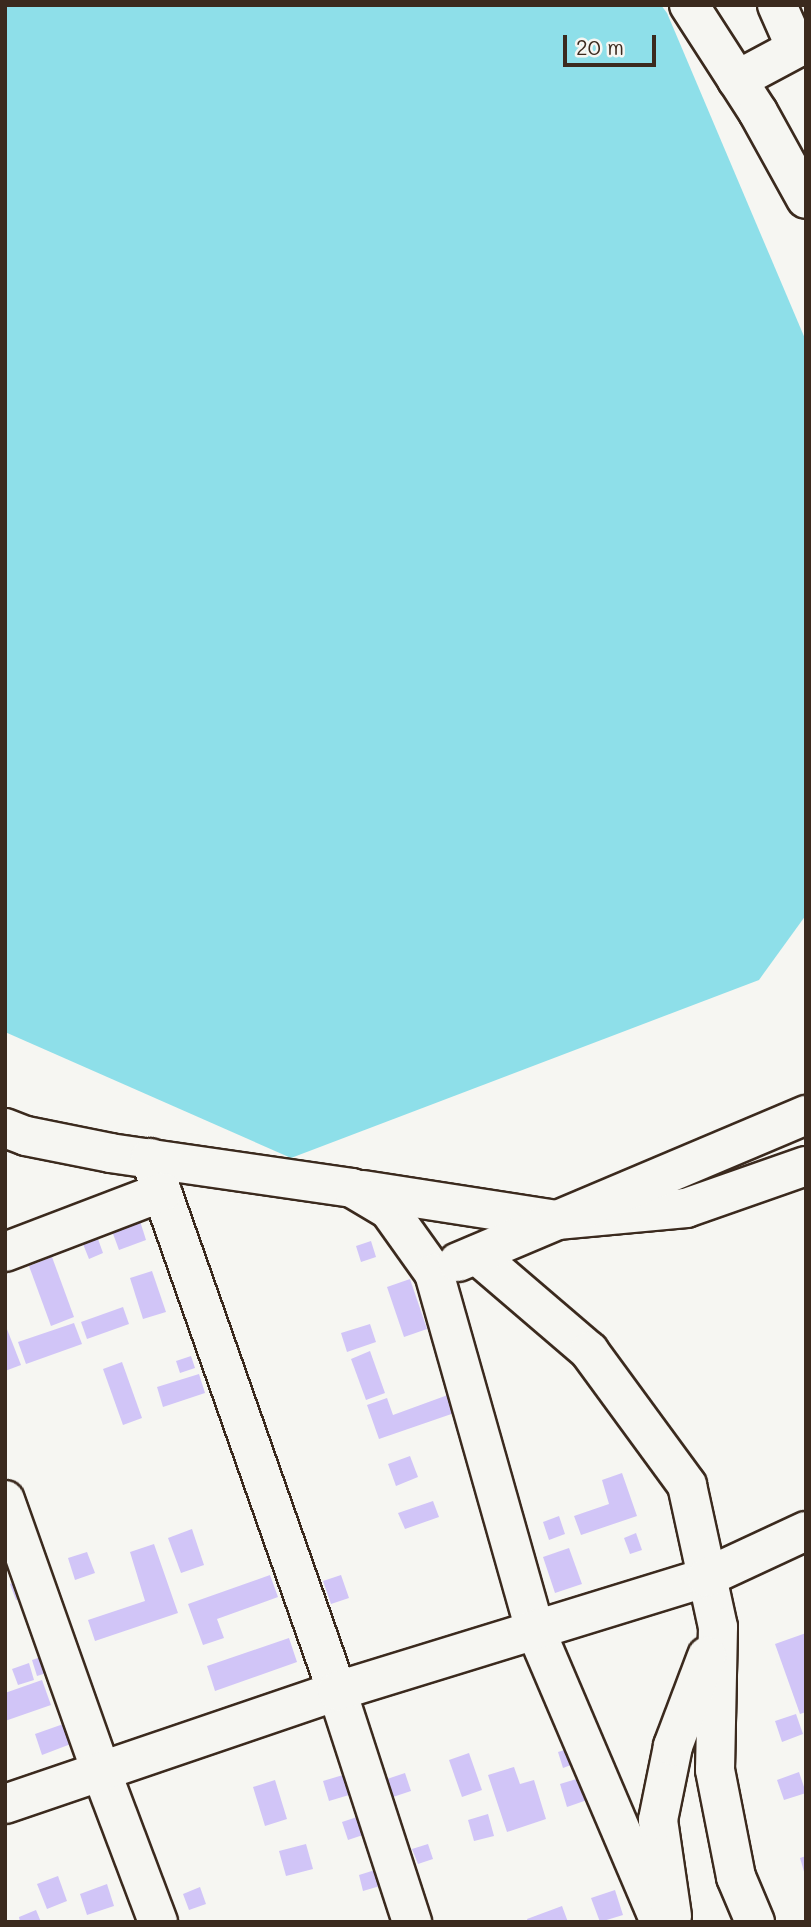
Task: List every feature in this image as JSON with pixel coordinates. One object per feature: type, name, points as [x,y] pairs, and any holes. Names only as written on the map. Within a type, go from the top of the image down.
[{"type":"street","points":[[689,5],[737,79],[806,199]]},
{"type":"street","points":[[737,79],[801,46],[777,5]]},
{"type":"street","points":[[433,1273],[806,1115]]},
{"type":"street","points":[[5,1128],[156,1175],[352,1188],[556,1220],[687,1208],[806,1166]]},
{"type":"street","points":[[5,1252],[156,1175]]},
{"type":"street","points":[[156,1175],[337,1692],[412,1922]]},
{"type":"street","points":[[352,1188],[389,1210],[433,1273],[535,1629],[660,1922]]},
{"type":"street","points":[[477,1255],[589,1351],[687,1485],[718,1627],[715,1770],[736,1877],[755,1922]]},
{"type":"street","points":[[5,1500],[101,1771],[158,1922]]},
{"type":"street","points":[[673,1922],[658,1820],[673,1746],[718,1627],[764,1551],[806,1515]]},
{"type":"street","points":[[5,1804],[337,1692],[708,1577],[806,1531]]},
{"type":"water","points":[[5,5],[661,5],[667,13],[806,341],[806,915],[759,980],[291,1158],[5,1032]]},
{"type":"building","points":[[140,1221],[146,1240],[119,1250],[112,1231]]},
{"type":"building","points":[[98,1239],[103,1253],[89,1259],[83,1244]]},
{"type":"building","points":[[371,1241],[376,1257],[361,1262],[356,1246]]},
{"type":"building","points":[[52,1257],[74,1317],[51,1326],[29,1266]]},
{"type":"building","points":[[152,1271],[166,1312],[143,1319],[130,1278]]},
{"type":"building","points":[[410,1279],[427,1329],[404,1337],[387,1287]]},
{"type":"building","points":[[123,1307],[129,1324],[87,1339],[81,1322]]},
{"type":"building","points":[[74,1323],[82,1344],[26,1364],[18,1342]]},
{"type":"building","points":[[5,1324],[21,1365],[5,1371]]},
{"type":"building","points":[[370,1324],[376,1342],[347,1352],[341,1333]]},
{"type":"building","points":[[370,1351],[385,1393],[366,1400],[351,1359]]},
{"type":"building","points":[[191,1356],[195,1368],[180,1373],[176,1361]]},
{"type":"building","points":[[122,1362],[142,1418],[123,1425],[103,1369]]},
{"type":"building","points":[[199,1374],[205,1393],[163,1407],[157,1387]]},
{"type":"building","points":[[456,1392],[463,1410],[379,1439],[367,1405],[387,1398],[393,1415]]},
{"type":"building","points":[[410,1456],[418,1477],[396,1486],[388,1464]]},
{"type":"building","points":[[622,1473],[637,1516],[581,1535],[574,1516],[609,1504],[602,1480]]},
{"type":"building","points":[[433,1501],[439,1517],[405,1529],[398,1513]]},
{"type":"building","points":[[559,1516],[565,1534],[549,1540],[543,1522]]},
{"type":"building","points":[[192,1529],[204,1565],[181,1573],[168,1538]]},
{"type":"building","points":[[636,1533],[642,1550],[630,1554],[624,1538]]},
{"type":"building","points":[[154,1544],[178,1613],[95,1641],[88,1620],[145,1601],[130,1552]]},
{"type":"building","points":[[569,1548],[582,1584],[555,1593],[543,1557]]},
{"type":"building","points":[[87,1552],[95,1573],[75,1580],[68,1558]]},
{"type":"building","points":[[270,1575],[278,1597],[217,1619],[224,1638],[203,1645],[188,1604]]},
{"type":"building","points":[[341,1575],[349,1598],[331,1604],[323,1581]]},
{"type":"building","points":[[25,1578],[31,1595],[16,1600],[10,1584]]},
{"type":"building","points":[[806,1633],[806,1712],[800,1714],[775,1644]]},
{"type":"building","points":[[289,1638],[297,1662],[215,1691],[207,1666]]},
{"type":"building","points":[[53,1653],[59,1669],[37,1676],[32,1660]]},
{"type":"building","points":[[29,1663],[34,1680],[18,1685],[12,1669]]},
{"type":"building","points":[[42,1680],[51,1705],[5,1721],[5,1693]]},
{"type":"building","points":[[796,1714],[803,1734],[782,1742],[775,1721]]},
{"type":"building","points":[[69,1722],[76,1742],[42,1755],[35,1734]]},
{"type":"building","points":[[571,1748],[576,1763],[563,1768],[558,1752]]},
{"type":"building","points":[[469,1753],[482,1790],[462,1797],[449,1760]]},
{"type":"building","points":[[514,1767],[520,1784],[534,1780],[546,1819],[507,1832],[488,1775]]},
{"type":"building","points":[[799,1772],[806,1793],[784,1800],[777,1780]]},
{"type":"building","points":[[405,1773],[411,1791],[393,1797],[387,1779]]},
{"type":"building","points":[[343,1775],[349,1795],[329,1801],[323,1781]]},
{"type":"building","points":[[583,1777],[590,1799],[567,1807],[560,1784]]},
{"type":"building","points":[[275,1780],[287,1819],[265,1826],[253,1787]]},
{"type":"building","points":[[488,1814],[494,1836],[474,1841],[468,1820]]},
{"type":"building","points":[[360,1816],[366,1834],[348,1840],[342,1822]]},
{"type":"building","points":[[306,1844],[313,1869],[286,1876],[279,1851]]},
{"type":"building","points":[[428,1844],[433,1859],[418,1864],[412,1849]]},
{"type":"building","points":[[806,1856],[806,1875],[805,1875],[800,1858]]},
{"type":"building","points":[[375,1870],[380,1886],[363,1891],[359,1875]]},
{"type":"building","points":[[58,1876],[67,1901],[47,1909],[37,1884]]},
{"type":"building","points":[[107,1884],[114,1906],[87,1915],[80,1894]]},
{"type":"building","points":[[200,1887],[206,1904],[189,1910],[183,1894]]},
{"type":"building","points":[[615,1890],[623,1915],[600,1922],[591,1898]]},
{"type":"building","points":[[562,1906],[568,1922],[528,1922],[527,1919]]},
{"type":"building","points":[[36,1910],[41,1922],[20,1922],[19,1917]]}]
